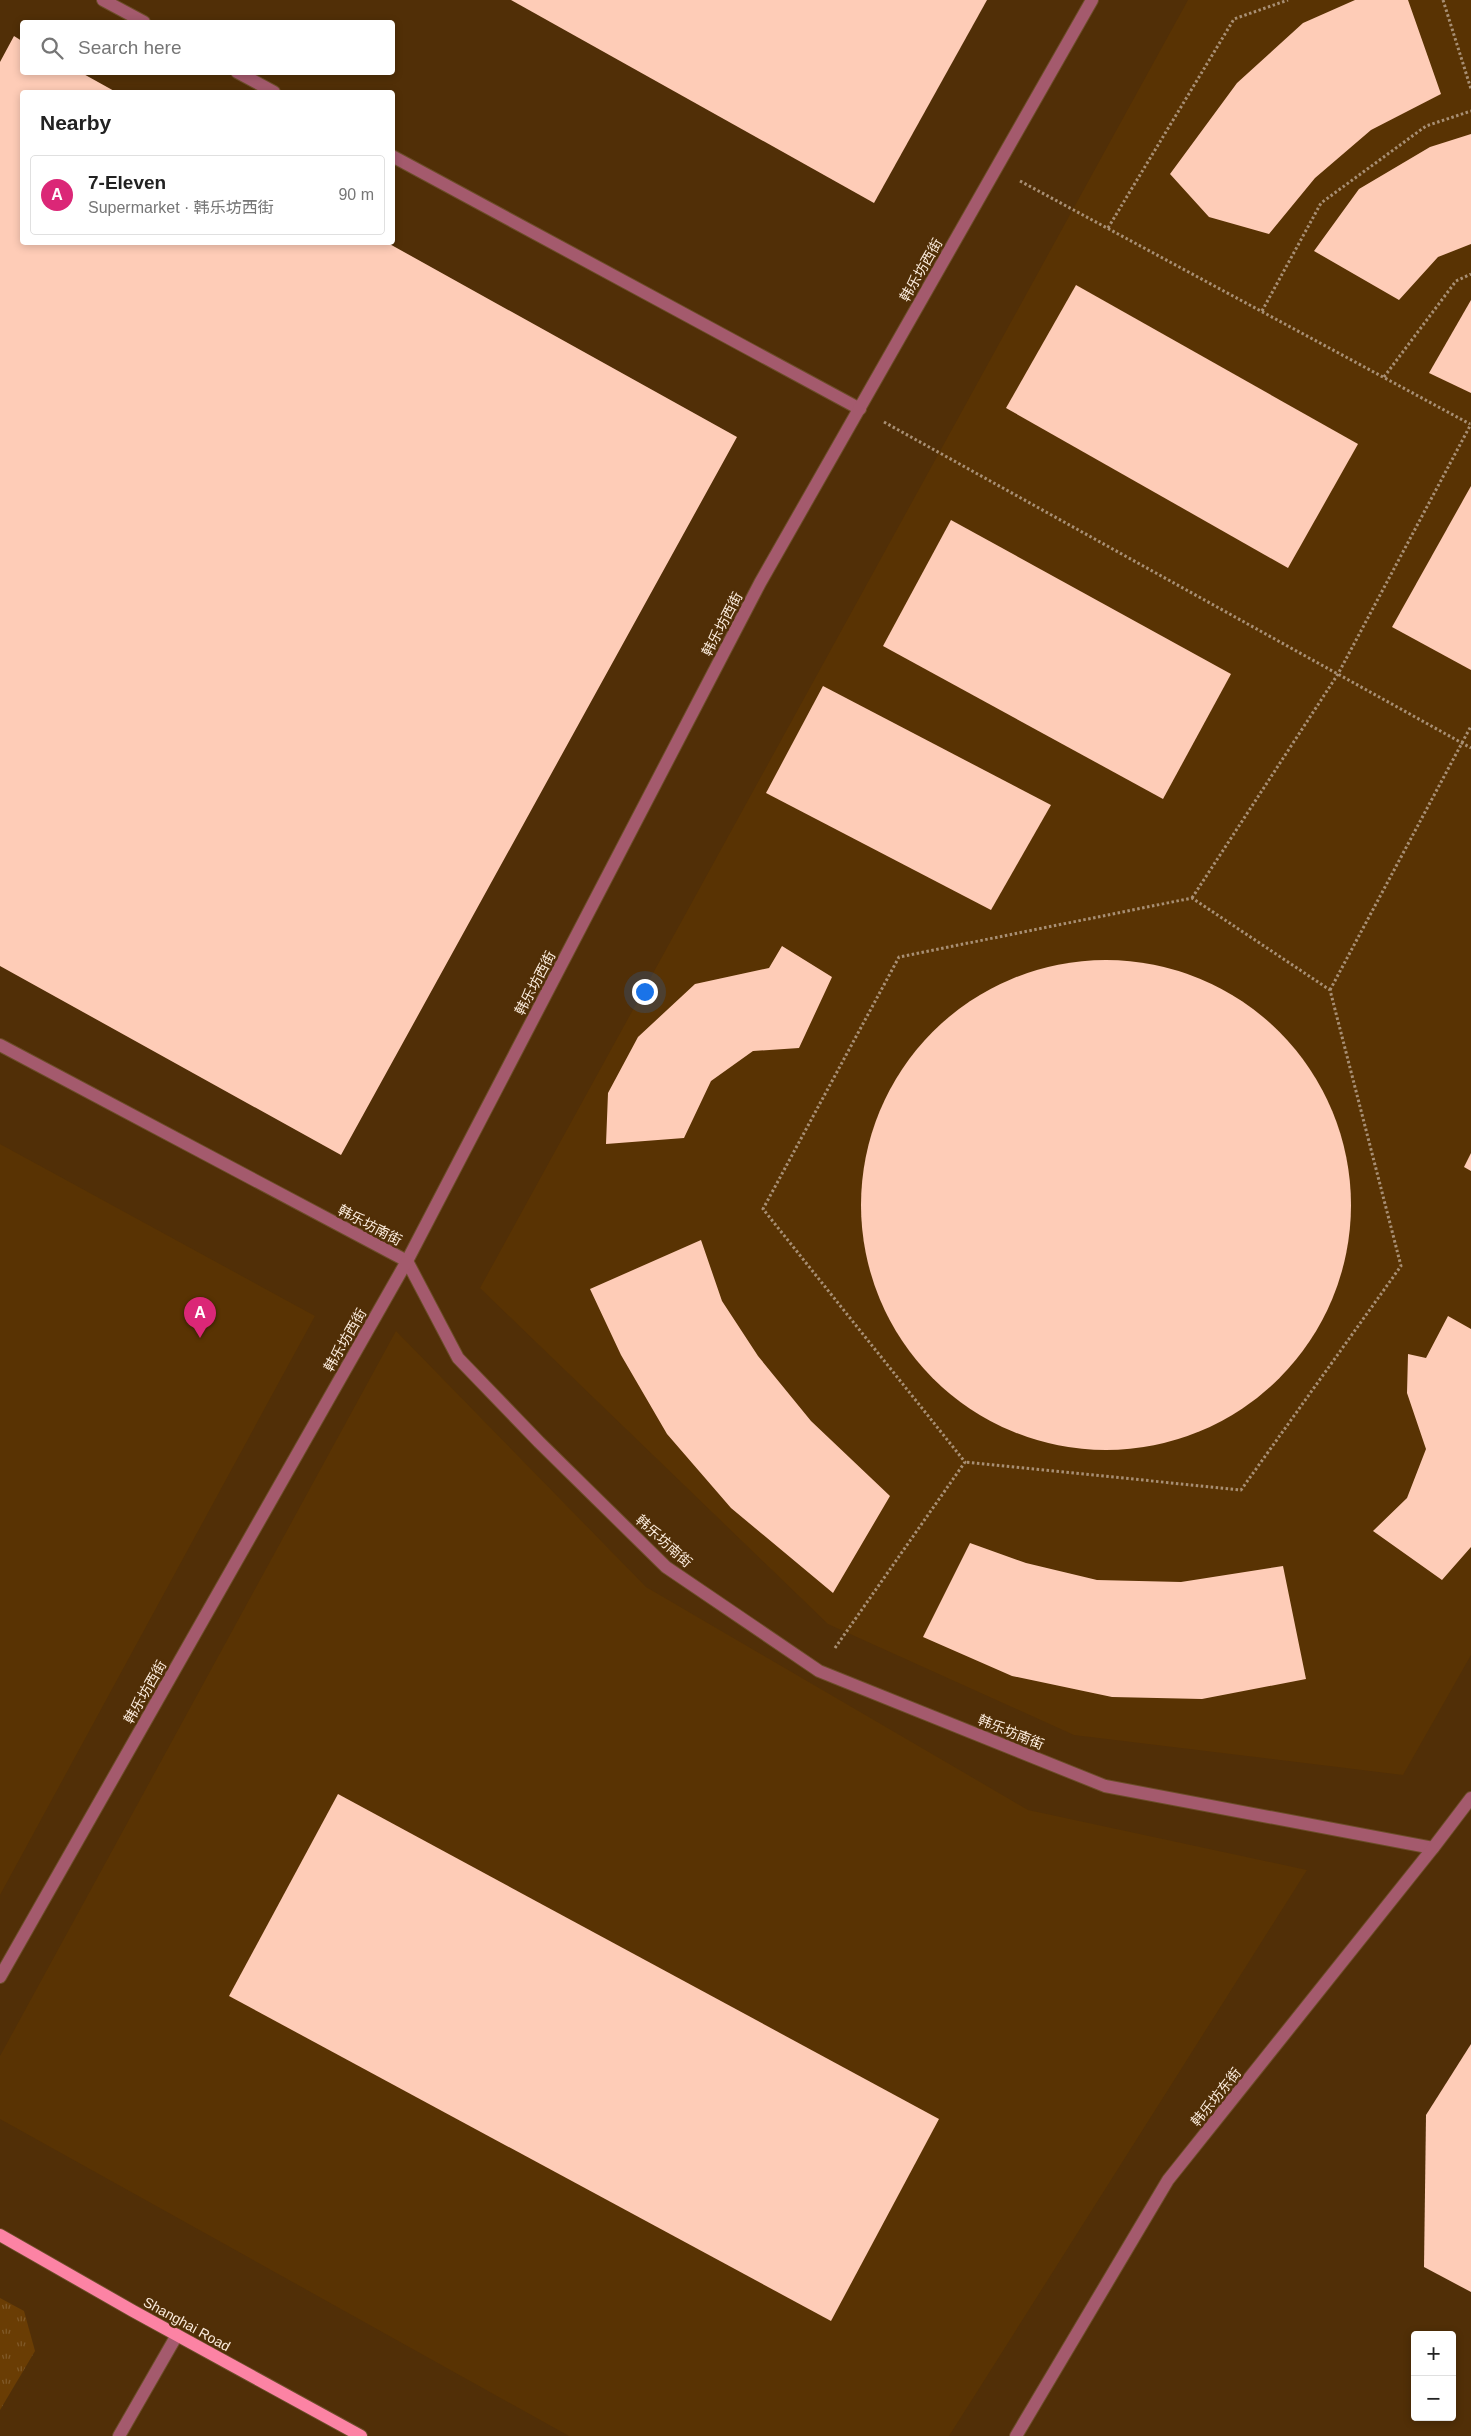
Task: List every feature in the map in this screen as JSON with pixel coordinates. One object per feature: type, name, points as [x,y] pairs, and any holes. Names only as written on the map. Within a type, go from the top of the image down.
[{"type":"main road","name":"Shanghai Road","points":[[0,2235],[361,2436]]},
{"type":"street","points":[[103,0],[140,20]]},
{"type":"street","name":"韩乐坊西街","points":[[0,1977],[407,1261],[760,583],[1092,0]]},
{"type":"street","points":[[243,75],[270,90]]},
{"type":"street","points":[[395,158],[860,409]]},
{"type":"street","name":"韩乐坊南街","points":[[0,1045],[407,1261],[458,1358],[539,1442],[666,1567],[819,1672],[1105,1786],[1433,1848]]},
{"type":"street","name":"韩乐坊东街","points":[[1016,2436],[1168,2180],[1471,1798]]},
{"type":"street","points":[[119,2436],[177,2335]]},
{"type":"path","points":[[1108,228],[1234,19],[1288,0]]},
{"type":"path","points":[[1443,0],[1471,89]]},
{"type":"path","points":[[1262,311],[1322,203],[1426,126],[1471,112]]},
{"type":"path","points":[[996,168],[1471,424],[1338,674],[1192,898]]},
{"type":"path","points":[[1384,377],[1456,281],[1471,274]]},
{"type":"path","points":[[860,409],[940,451],[1471,748]]},
{"type":"path","points":[[1330,990],[1471,726]]},
{"type":"path","points":[[1192,898],[1330,990],[1401,1266],[1241,1490],[965,1462],[763,1210],[899,957],[1192,898]]},
{"type":"path","points":[[819,1672],[965,1462]]},
{"type":"shaded area","points":[[1188,0],[1471,0],[1471,1655],[1403,1775],[1074,1735],[828,1624],[480,1288]]},
{"type":"shaded area","points":[[0,1144],[315,1316],[0,1895]]},
{"type":"shaded area","points":[[396,1331],[646,1587],[1028,1810],[1307,1870],[949,2436],[569,2436],[0,2119],[0,2056]]},
{"type":"green space","points":[[0,2298],[24,2311],[35,2351],[0,2410]]},
{"type":"building","points":[[511,0],[987,0],[874,203]]},
{"type":"building","points":[[1355,0],[1408,0],[1441,94],[1371,130],[1315,178],[1269,234],[1209,217],[1170,174],[1237,83],[1303,23]]},
{"type":"building","points":[[14,36],[20,40],[20,75],[85,75],[112,90],[20,90],[20,245],[391,245],[737,437],[341,1155],[0,966],[0,62]]},
{"type":"building","points":[[1471,134],[1471,244],[1438,257],[1399,300],[1314,251],[1359,189],[1430,147]]},
{"type":"building","points":[[1076,285],[1358,444],[1288,568],[1006,408]]},
{"type":"building","points":[[1471,300],[1471,393],[1429,373]]},
{"type":"building","points":[[1471,486],[1471,670],[1392,627]]},
{"type":"building","points":[[951,520],[1231,674],[1163,799],[883,646]]},
{"type":"building","points":[[823,686],[1051,805],[991,910],[766,793]]},
{"type":"building","points":[[782,946],[832,977],[799,1048],[753,1051],[711,1081],[684,1138],[606,1144],[608,1093],[638,1037],[695,984],[769,968]]},
{"type":"building","points":[[1106,960],[1154,965],[1200,979],[1242,1002],[1279,1032],[1309,1069],[1332,1111],[1346,1157],[1351,1205],[1346,1253],[1332,1299],[1309,1341],[1279,1378],[1242,1408],[1200,1431],[1154,1445],[1106,1450],[1058,1445],[1012,1431],[970,1408],[933,1378],[903,1341],[880,1299],[866,1253],[861,1205],[866,1157],[880,1111],[903,1069],[933,1032],[970,1002],[1012,979],[1058,965]]},
{"type":"building","points":[[1471,1153],[1471,1171],[1464,1167]]},
{"type":"building","points":[[701,1240],[722,1301],[758,1356],[811,1421],[890,1496],[833,1593],[731,1508],[667,1434],[621,1355],[590,1289]]},
{"type":"building","points":[[1448,1316],[1471,1329],[1471,1547],[1442,1580],[1373,1531],[1407,1498],[1426,1449],[1407,1393],[1408,1354],[1426,1358]]},
{"type":"building","points":[[970,1543],[1026,1563],[1097,1580],[1181,1582],[1283,1566],[1306,1679],[1202,1699],[1112,1697],[1012,1676],[923,1637]]},
{"type":"building","points":[[338,1794],[939,2119],[831,2321],[229,1996]]},
{"type":"building","points":[[1471,2044],[1471,2292],[1424,2267],[1426,2115]]},
{"type":"place","name":"7-Eleven","points":[[200,1338]]}]
